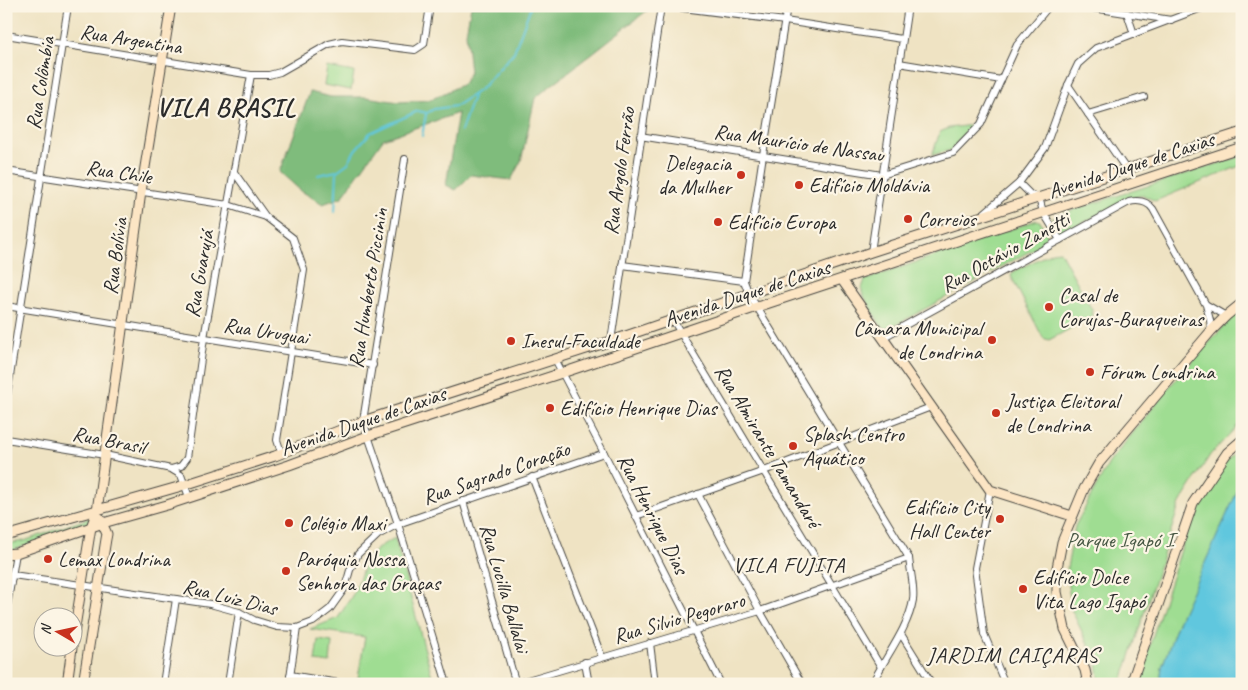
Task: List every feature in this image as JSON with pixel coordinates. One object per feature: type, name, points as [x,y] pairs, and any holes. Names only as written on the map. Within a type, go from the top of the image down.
[{"type":"main road","name":"Rua Bolívia","points":[[78,608],[91,527],[97,511],[141,192],[171,6]]},
{"type":"main road","name":"Avenida Duque de Caxias","points":[[6,536],[185,485],[280,454],[363,421],[648,329],[888,246],[1242,132]]},
{"type":"main road","name":"Avenida Duque de Caxias","points":[[11,554],[289,465],[368,436],[1242,147]]},
{"type":"main road","points":[[888,246],[893,263]]},
{"type":"main road","points":[[788,280],[792,295]]},
{"type":"main road","points":[[842,280],[990,490],[1072,516]]},
{"type":"main road","points":[[1088,684],[1085,670],[1065,629],[1057,592],[1056,580],[1059,555],[1072,516],[1084,489],[1099,463],[1211,331],[1242,303]]},
{"type":"main road","points":[[633,349],[647,339],[648,329]]},
{"type":"main road","points":[[453,409],[452,401],[454,398],[488,381]]},
{"type":"main road","points":[[1132,684],[1193,503],[1227,453],[1242,440]]},
{"type":"main road","points":[[279,468],[274,463],[280,454],[289,458],[289,465]]},
{"type":"main road","points":[[83,684],[106,539],[103,523],[97,511]]},
{"type":"main road","name":"Rua Bolívia","points":[[67,684],[71,658]]},
{"type":"street","name":"Rua Colômbia","points":[[6,402],[68,6]]},
{"type":"street","name":"Rua Argentina","points":[[6,35],[251,76],[269,75],[280,72],[329,44],[342,41],[415,50],[424,44],[430,6]]},
{"type":"street","name":"Rua Argolo Ferrão","points":[[611,341],[640,136],[661,6]]},
{"type":"street","points":[[667,6],[902,38]]},
{"type":"street","points":[[787,6],[744,281],[749,294],[909,558],[913,600],[901,634],[880,667],[872,684]]},
{"type":"street","points":[[871,252],[908,6]]},
{"type":"street","name":"Rua Maurício de Nassau","points":[[640,136],[882,175],[953,153],[981,124],[1017,45],[1049,6]]},
{"type":"street","points":[[1080,6],[1172,20]]},
{"type":"street","points":[[979,217],[1019,183],[1045,148],[1068,84],[1078,64],[1096,48],[1207,6]]},
{"type":"street","points":[[1127,13],[1134,34]]},
{"type":"street","points":[[899,63],[1001,80]]},
{"type":"street","name":"Rua Guarujá","points":[[171,469],[181,466],[187,458],[204,338],[251,76]]},
{"type":"street","points":[[1068,84],[1126,169]]},
{"type":"street","points":[[1088,114],[1144,97]]},
{"type":"street","name":"Rua Humberto Piccinin","points":[[363,421],[406,159]]},
{"type":"street","name":"Rua Chile","points":[[6,171],[228,204],[266,217]]},
{"type":"street","points":[[234,172],[266,217],[293,238],[304,270],[277,440],[280,454]]},
{"type":"street","points":[[1019,183],[1031,195],[1039,197],[1043,212],[1060,240]]},
{"type":"street","name":"Rua Octávio Zanetti","points":[[882,338],[1135,200],[1143,202],[1153,209],[1206,305],[1211,331]]},
{"type":"street","points":[[622,265],[744,281]]},
{"type":"street","points":[[1206,305],[1226,316]]},
{"type":"street","name":"Rua Uruguai","points":[[6,306],[372,365]]},
{"type":"street","name":"Rua Almirante Tamandaré","points":[[673,320],[833,585],[880,667]]},
{"type":"street","name":"Rua Henrique Dias","points":[[555,359],[721,684]]},
{"type":"street","points":[[636,516],[764,471],[932,407]]},
{"type":"street","points":[[363,421],[398,524],[447,684]]},
{"type":"street","name":"Rua Brasil","points":[[6,438],[105,455],[171,469],[181,475],[189,497]]},
{"type":"street","name":"Rua Sagrado Coração","points":[[398,524],[604,453]]},
{"type":"street","points":[[532,477],[602,657]]},
{"type":"street","points":[[990,490],[975,568],[984,634],[1005,684]]},
{"type":"street","points":[[698,494],[760,611],[802,684]]},
{"type":"street","name":"Rua Lucilla Ballalai","points":[[463,501],[515,684]]},
{"type":"street","name":"Rua Luiz Dias","points":[[9,574],[210,604],[239,612],[254,620],[277,627],[298,628],[313,622],[330,609],[344,588],[358,554],[378,535],[398,524]]},
{"type":"street","points":[[6,612],[11,554]]},
{"type":"street","name":"Rua Silvio Pegoraro","points":[[515,684],[760,611],[909,558]]},
{"type":"street","points":[[163,684],[176,599]]},
{"type":"street","points":[[228,684],[239,612]]},
{"type":"street","points":[[289,684],[298,628]]},
{"type":"street","points":[[901,634],[932,684]]},
{"type":"street","points":[[650,643],[655,684]]},
{"type":"street","points":[[586,662],[589,684]]},
{"type":"street","points":[[290,675],[345,684]]},
{"type":"green space","points":[[471,6],[650,6],[649,9],[535,98],[521,161],[511,180],[471,175],[456,190],[446,185],[458,113],[383,139],[342,197],[323,204],[301,191],[280,172],[310,92],[331,97],[366,97],[399,102],[430,100],[463,84],[470,72],[466,33]]},
{"type":"green space","points":[[327,67],[354,72],[351,90],[324,85]]},
{"type":"green space","points":[[972,125],[951,150],[932,155],[940,132],[949,128]]},
{"type":"green space","points":[[1242,156],[1242,165],[1155,201],[1143,195],[1135,197],[1062,233],[1058,231],[1052,222],[1053,218],[1060,214]]},
{"type":"green space","points":[[1037,220],[1041,222],[1048,237],[1047,242],[890,328],[881,326],[862,293],[865,280]]},
{"type":"green space","points":[[1060,251],[1093,314],[1090,318],[1049,340],[1043,338],[1011,276],[1013,272],[1052,252]]},
{"type":"green space","name":"Parque Igapó I","points":[[1242,310],[1242,421],[1210,455],[1180,503],[1121,684],[1100,684],[1097,663],[1072,611],[1066,573],[1075,526],[1109,463],[1170,386],[1235,314]]},
{"type":"green space","name":"Parque Igapó I","points":[[1242,446],[1242,481],[1179,620],[1162,667],[1160,684],[1137,684],[1194,510],[1221,466]]},
{"type":"green space","points":[[92,517],[89,526],[6,552],[6,544],[24,541]]},
{"type":"green space","points":[[395,538],[434,684],[396,684],[358,678],[365,637],[310,629],[338,618],[355,591],[367,558],[382,545]]},
{"type":"green space","points":[[318,640],[332,642],[330,663],[315,661]]},
{"type":"water","points":[[1242,481],[1242,684],[1160,684],[1162,667],[1179,620]]},
{"type":"waterway","points":[[318,175],[337,171],[348,163],[355,150],[370,133],[418,111],[427,113],[434,109],[456,106],[481,89],[514,52],[531,6]]},
{"type":"waterway","points":[[461,131],[473,96]]},
{"type":"waterway","points":[[422,136],[426,114]]},
{"type":"waterway","points":[[335,212],[337,172]]},
{"type":"place","name":"Delegacia da Mulher","points":[[741,175]]},
{"type":"place","name":"Edifício Moldávia","points":[[799,185]]},
{"type":"place","name":"Correios","points":[[908,219]]},
{"type":"place","name":"Edifício Europa","points":[[718,222]]},
{"type":"place","name":"Casal de Corujas-Buraqueiras","points":[[1049,307]]},
{"type":"place","name":"Câmara Municipal de Londrina","points":[[992,340]]},
{"type":"place","name":"Inesul-Faculdade","points":[[511,341]]},
{"type":"place","name":"Fórum Londrina","points":[[1090,372]]},
{"type":"place","name":"Edifício Henrique Dias","points":[[550,408]]},
{"type":"place","name":"Justiça Eleitoral de Londrina","points":[[996,413]]},
{"type":"place","name":"Splash Centro Aquático","points":[[793,446]]},
{"type":"place","name":"Edifício City Hall Center","points":[[1000,519]]},
{"type":"place","name":"Colégio Maxi","points":[[289,523]]},
{"type":"place","name":"Lemax Londrina","points":[[48,559]]},
{"type":"place","name":"Paróquia Nossa Senhora das Graças","points":[[286,571]]},
{"type":"place","name":"Edifício Dolce Vita Lago Igapó","points":[[1023,589]]},
{"type":"district","name":"VILA BRASIL","points":[[226,107]]},
{"type":"district","name":"VILA FUJITA","points":[[789,565]]},
{"type":"district","name":"JARDIM CAIÇARAS","points":[[1013,655]]}]
